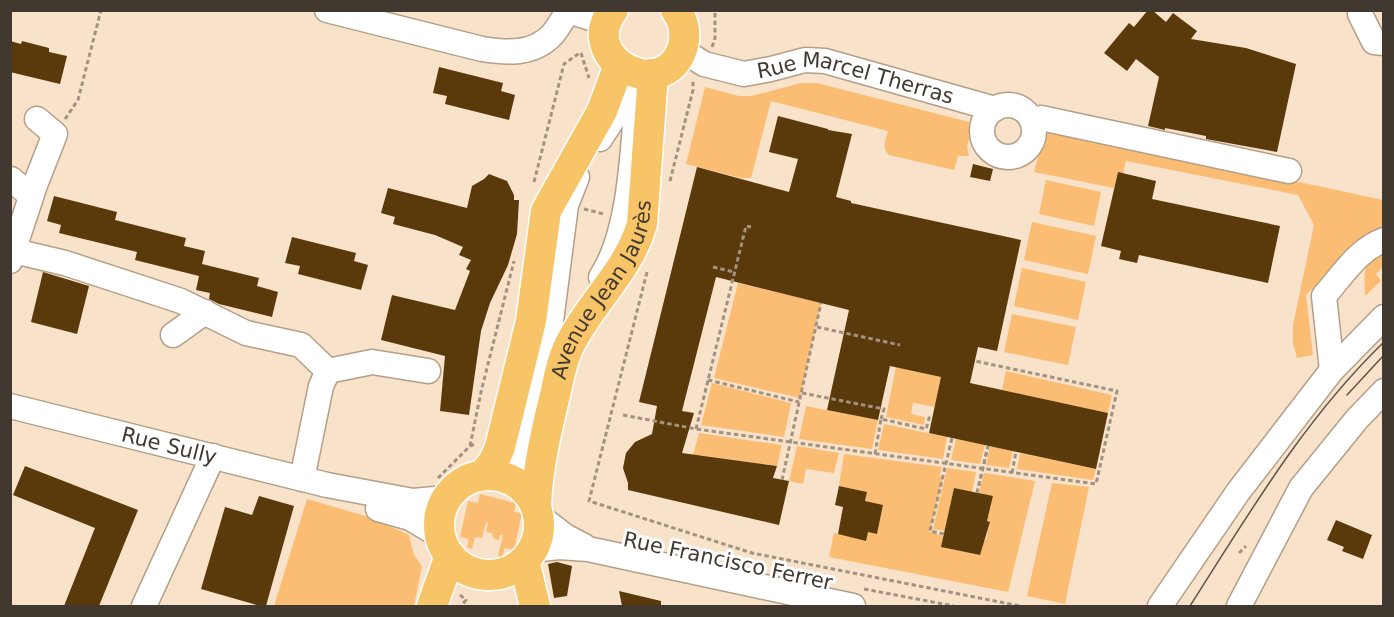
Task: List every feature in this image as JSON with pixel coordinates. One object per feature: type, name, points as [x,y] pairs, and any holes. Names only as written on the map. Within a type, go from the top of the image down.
[{"type":"main road","points":[[610,17],[605,38],[606,46],[613,60],[637,71],[671,66],[682,50],[685,32],[680,12]]},
{"type":"main road","name":"Avenue Jean Jaurès","points":[[637,71],[650,101],[645,198],[640,233],[629,257],[570,344],[561,369],[539,458],[515,491],[494,461],[500,447],[531,321],[546,211],[602,111],[637,71]]},
{"type":"main road","points":[[462,482],[515,491],[537,540],[528,556],[510,570],[457,581],[439,523],[446,498],[462,482]]},
{"type":"main road","points":[[528,556],[535,606]]},
{"type":"main road","points":[[457,581],[524,606]]},
{"type":"street","points":[[327,10],[482,49],[507,53],[531,49],[552,35],[568,11],[610,17]]},
{"type":"street","points":[[1360,10],[1374,42],[1383,43]]},
{"type":"street","name":"Rue Marcel Therras","points":[[682,50],[704,64],[744,74],[805,60],[825,61],[994,109],[1003,105],[1012,105],[1028,113],[1032,121]]},
{"type":"street","points":[[515,491],[512,451],[522,443],[547,352],[566,205],[575,180],[628,96],[637,71]]},
{"type":"street","points":[[547,352],[605,271],[618,243],[630,168],[637,71]]},
{"type":"street","points":[[994,109],[983,122],[982,139],[986,146],[1000,157],[1009,158],[1025,152],[1034,138],[1035,129],[1032,121],[1041,118],[1289,171]]},
{"type":"street","points":[[37,119],[56,134],[31,196],[12,256],[64,263],[181,301],[246,333],[302,345],[328,371]]},
{"type":"street","points":[[11,179],[31,196]]},
{"type":"street","points":[[1332,370],[1324,296],[1364,250],[1383,240]]},
{"type":"street","points":[[173,335],[205,312]]},
{"type":"street","points":[[1160,606],[1238,492],[1332,370],[1383,317]]},
{"type":"street","points":[[328,371],[372,362],[428,371]]},
{"type":"street","points":[[302,479],[321,386],[328,371]]},
{"type":"street","points":[[1239,606],[1301,488],[1383,391]]},
{"type":"street","name":"Rue Sully","points":[[10,406],[327,485],[413,501],[446,498]]},
{"type":"street","points":[[144,606],[213,456]]},
{"type":"street","name":"Rue Sully","points":[[327,485],[361,504],[410,518],[457,581]]},
{"type":"street","name":"Rue Francisco Ferrer","points":[[515,491],[565,536],[588,549]]},
{"type":"street","name":"Rue Francisco Ferrer","points":[[528,556],[559,547],[588,549],[857,597]]},
{"type":"path","points":[[56,134],[78,100],[101,10]]},
{"type":"path","points":[[711,47],[715,39],[715,10]]},
{"type":"path","points":[[670,182],[693,90],[693,81]]},
{"type":"path","points":[[566,205],[623,219]]},
{"type":"path","points":[[696,429],[746,226],[752,227]]},
{"type":"path","points":[[649,263],[589,501],[752,553],[1017,606]]},
{"type":"path","points":[[713,267],[734,272]]},
{"type":"path","points":[[782,480],[821,303]]},
{"type":"path","points":[[816,327],[900,345]]},
{"type":"path","points":[[623,415],[696,429],[1096,484],[1117,390],[975,361]]},
{"type":"path","points":[[708,380],[799,402]]},
{"type":"path","points":[[801,393],[884,409],[875,454]]},
{"type":"path","points":[[881,419],[926,429],[930,415]]},
{"type":"path","points":[[944,534],[930,531],[952,438]]},
{"type":"path","points":[[988,446],[977,493],[982,469],[988,446]]},
{"type":"path","points":[[1012,473],[1016,452]]},
{"type":"path","name":"Rue Francisco Ferrer","points":[[857,597],[954,606]]},
{"type":"shaded area","points":[[801,83],[817,83],[973,123],[967,147],[969,156],[958,156],[954,170],[889,155],[885,147],[888,131],[771,101],[751,178],[741,178],[686,164],[705,87],[739,96],[751,96]]},
{"type":"shaded area","points":[[1046,128],[1383,200],[1383,229],[1363,238],[1306,295],[1313,355],[1297,358],[1293,343],[1293,325],[1314,225],[1298,195],[1126,161],[1123,174],[1118,173],[1114,188],[1034,172]]},
{"type":"shaded area","points":[[1046,180],[1101,192],[1094,226],[1039,214]]},
{"type":"shaded area","points":[[1032,222],[1096,236],[1088,274],[1024,260]]},
{"type":"shaded area","points":[[1383,248],[1383,267],[1376,274],[1381,281],[1365,296],[1366,269]]},
{"type":"shaded area","points":[[1022,268],[1086,282],[1078,320],[1014,306]]},
{"type":"shaded area","points":[[738,283],[821,303],[800,398],[714,378]]},
{"type":"shaded area","points":[[1012,314],[1076,327],[1068,365],[1004,352]]},
{"type":"shaded area","points":[[896,367],[941,377],[935,407],[913,403],[911,414],[925,417],[924,425],[886,417]]},
{"type":"shaded area","points":[[1006,371],[1112,395],[1108,413],[1002,390]]},
{"type":"shaded area","points":[[712,383],[791,403],[784,437],[701,425]]},
{"type":"shaded area","points":[[806,406],[878,420],[872,449],[799,439]]},
{"type":"shaded area","points":[[884,424],[947,437],[943,459],[878,450]]},
{"type":"shaded area","points":[[699,433],[782,445],[777,466],[700,455],[698,461],[692,459]]},
{"type":"shaded area","points":[[956,439],[985,445],[980,464],[951,460]]},
{"type":"shaded area","points":[[797,446],[839,453],[834,473],[806,469],[803,484],[789,481]]},
{"type":"shaded area","points":[[990,446],[1013,451],[1009,468],[986,465]]},
{"type":"shaded area","points":[[1020,453],[1096,469],[1093,480],[1017,469]]},
{"type":"shaded area","points":[[844,454],[942,467],[940,476],[943,477],[930,532],[944,536],[942,547],[979,555],[983,539],[986,540],[990,522],[987,521],[993,497],[979,493],[984,473],[1035,481],[1008,592],[829,557],[834,533],[865,540],[868,532],[877,534],[883,506],[865,501],[867,492],[839,486]]},
{"type":"shaded area","points":[[947,468],[976,472],[972,492],[954,488],[945,531],[933,529]]},
{"type":"shaded area","points":[[1052,483],[1089,487],[1065,604],[1027,596]]},
{"type":"shaded area","points":[[480,494],[516,503],[514,512],[522,513],[514,550],[505,548],[502,557],[498,556],[503,535],[500,535],[499,540],[494,539],[492,533],[486,532],[488,523],[486,523],[482,538],[475,537],[472,549],[467,547],[469,539],[460,537],[468,501],[478,503]]},
{"type":"shaded area","points":[[307,499],[369,517],[409,535],[414,555],[422,566],[414,606],[274,606]]},
{"type":"building","points":[[1148,10],[1152,10],[1166,22],[1173,13],[1197,31],[1191,39],[1246,48],[1296,64],[1277,152],[1148,126],[1159,77],[1136,59],[1127,71],[1104,53],[1129,23],[1134,27]]},
{"type":"building","points":[[10,41],[21,44],[22,41],[49,48],[49,52],[67,56],[60,84],[10,72]]},
{"type":"building","points":[[439,67],[503,83],[501,91],[515,95],[509,120],[445,104],[447,96],[433,93]]},
{"type":"building","points":[[778,116],[852,134],[836,197],[851,201],[851,203],[1021,240],[997,351],[978,347],[970,383],[1108,413],[1096,469],[929,433],[941,377],[890,366],[878,420],[827,410],[849,310],[716,277],[682,411],[694,413],[682,453],[777,466],[773,478],[789,481],[779,525],[628,490],[623,468],[626,453],[635,442],[652,434],[657,406],[639,402],[697,167],[789,192],[798,159],[769,152]]},
{"type":"building","points":[[973,164],[993,169],[990,181],[970,177]]},
{"type":"building","points":[[1118,172],[1156,181],[1152,199],[1280,226],[1268,283],[1139,255],[1137,263],[1119,259],[1121,251],[1101,246]]},
{"type":"building","points":[[489,174],[507,181],[514,200],[519,200],[517,234],[508,265],[490,303],[481,331],[469,415],[440,411],[445,356],[381,340],[392,295],[455,310],[470,271],[466,269],[471,260],[459,255],[463,247],[435,235],[393,224],[395,217],[381,213],[388,188],[467,208],[472,186]]},
{"type":"building","points":[[54,196],[117,212],[115,220],[186,238],[184,246],[205,251],[202,264],[259,278],[257,286],[278,292],[272,317],[219,304],[209,299],[210,293],[196,290],[199,276],[135,260],[137,252],[59,233],[61,225],[47,221]]},
{"type":"building","points":[[292,237],[356,253],[354,261],[368,265],[361,290],[298,274],[300,266],[285,263]]},
{"type":"building","points":[[43,272],[89,286],[77,334],[31,322]]},
{"type":"building","points":[[25,466],[138,510],[99,606],[64,606],[95,528],[13,495]]},
{"type":"building","points":[[839,486],[867,492],[865,501],[883,505],[877,534],[868,532],[866,541],[838,534],[843,507],[835,505]]},
{"type":"building","points":[[954,488],[993,496],[987,521],[990,522],[980,555],[941,547]]},
{"type":"building","points":[[259,496],[294,506],[266,606],[201,589],[225,507],[252,515]]},
{"type":"building","points":[[1336,520],[1372,535],[1363,559],[1342,551],[1344,547],[1327,540]]},
{"type":"building","points":[[557,562],[572,566],[567,596],[554,598],[548,564]]},
{"type":"building","points":[[619,591],[661,601],[661,606],[622,606]]},
{"type":"tram line","points":[[1190,606],[1279,468],[1303,435],[1355,371],[1384,342]]},
{"type":"tram line","points":[[1347,395],[1384,355]]}]
